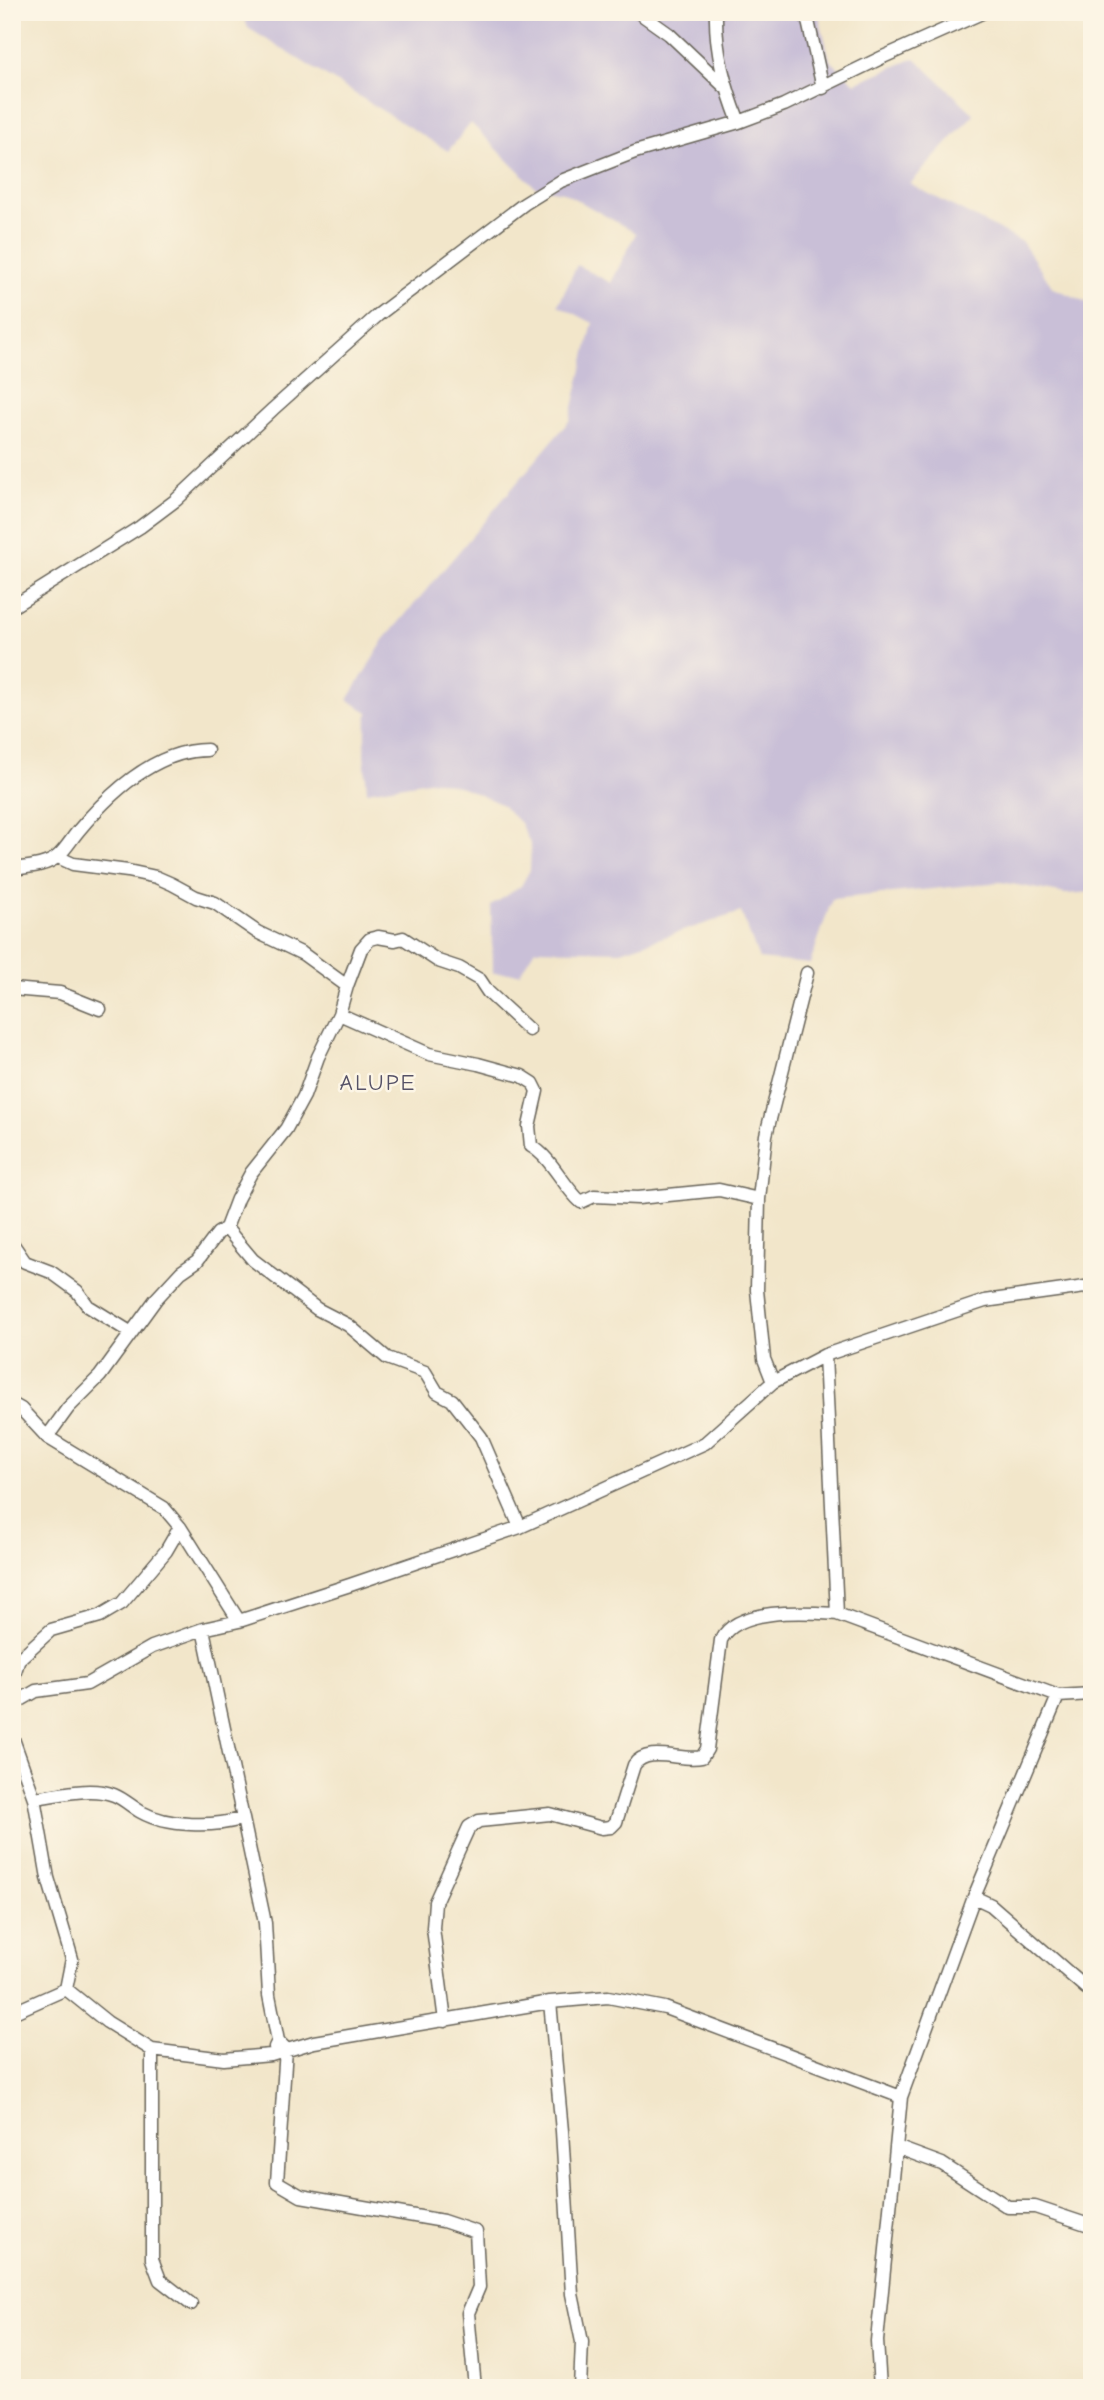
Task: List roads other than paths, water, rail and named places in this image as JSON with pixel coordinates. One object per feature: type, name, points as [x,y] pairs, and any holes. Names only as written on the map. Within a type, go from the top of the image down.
[{"type":"street","points":[[638,12],[669,34],[726,88]]},
{"type":"street","points":[[716,12],[717,48],[726,88],[739,122]]},
{"type":"street","points":[[806,12],[823,88]]},
{"type":"street","points":[[12,607],[140,527],[176,500],[378,315],[524,204],[561,181],[635,152],[739,122],[823,88],[883,57],[984,12]]},
{"type":"street","points":[[12,869],[58,857],[108,800],[159,761],[188,750],[207,750]]},
{"type":"street","points":[[58,857],[73,864],[156,877],[196,897],[215,903],[257,932],[303,954],[347,986]]},
{"type":"street","points":[[47,1437],[68,1408],[100,1376],[156,1299],[181,1272],[197,1261],[218,1233],[226,1228],[251,1173],[286,1129],[304,1096],[318,1057],[339,1014],[361,950],[370,939],[403,938],[438,961],[480,980],[488,992],[529,1030]]},
{"type":"street","points":[[773,1382],[764,1359],[759,1312],[759,1199],[766,1135],[807,973]]},
{"type":"street","points":[[12,989],[60,993],[100,1009]]},
{"type":"street","points":[[339,1014],[429,1054],[522,1076],[533,1083],[537,1090],[528,1126],[531,1146],[541,1152],[570,1193],[581,1202],[594,1196],[638,1198],[719,1191],[759,1199]]},
{"type":"street","points":[[226,1228],[253,1260],[317,1309],[348,1325],[387,1358],[425,1372],[437,1392],[452,1400],[481,1437],[520,1527]]},
{"type":"street","points":[[12,1243],[25,1262],[51,1272],[77,1291],[88,1306],[130,1332]]},
{"type":"street","points":[[12,1705],[36,1691],[87,1684],[152,1647],[203,1629],[239,1621],[520,1527],[705,1443],[773,1382],[825,1355],[985,1301],[1092,1286]]},
{"type":"street","points":[[825,1355],[837,1614]]},
{"type":"street","points":[[12,1404],[21,1409],[47,1437],[164,1508],[180,1527],[239,1621]]},
{"type":"street","points":[[12,1681],[19,1659],[51,1630],[100,1616],[122,1603],[166,1551],[180,1527]]},
{"type":"street","points":[[445,2021],[433,1928],[435,1902],[469,1827],[479,1821],[550,1814],[603,1828],[611,1827],[616,1822],[634,1765],[639,1758],[648,1755],[694,1759],[702,1757],[707,1749],[720,1640],[725,1630],[735,1623],[770,1615],[805,1612],[837,1614],[1058,1696],[1092,1694]]},
{"type":"street","points":[[203,1629],[265,1923],[269,1995],[282,2045],[277,2182],[301,2196],[430,2218],[476,2232],[479,2287],[468,2313],[475,2388]]},
{"type":"street","points":[[880,2388],[877,2341],[901,2097],[974,1897],[1058,1696]]},
{"type":"street","points":[[12,1736],[34,1798],[48,1878],[72,1959],[66,1989]]},
{"type":"street","points":[[34,1798],[100,1792],[116,1795],[142,1813],[157,1818],[211,1825],[241,1819]]},
{"type":"street","points":[[974,1897],[991,1905],[1092,1991]]},
{"type":"street","points":[[66,1989],[107,2022],[152,2050],[224,2059],[271,2055],[282,2045],[445,2021],[550,2002],[608,1997],[665,2008],[901,2097]]},
{"type":"street","points":[[12,2013],[66,1989]]},
{"type":"street","points":[[550,2002],[562,2131],[572,2294],[582,2342],[580,2388]]},
{"type":"street","points":[[152,2050],[152,2259],[160,2280],[191,2304]]},
{"type":"street","points":[[896,2147],[942,2164],[1008,2207],[1035,2207],[1092,2226]]},
{"type":"district","name":"ALUPE","points":[[378,1082]]}]
